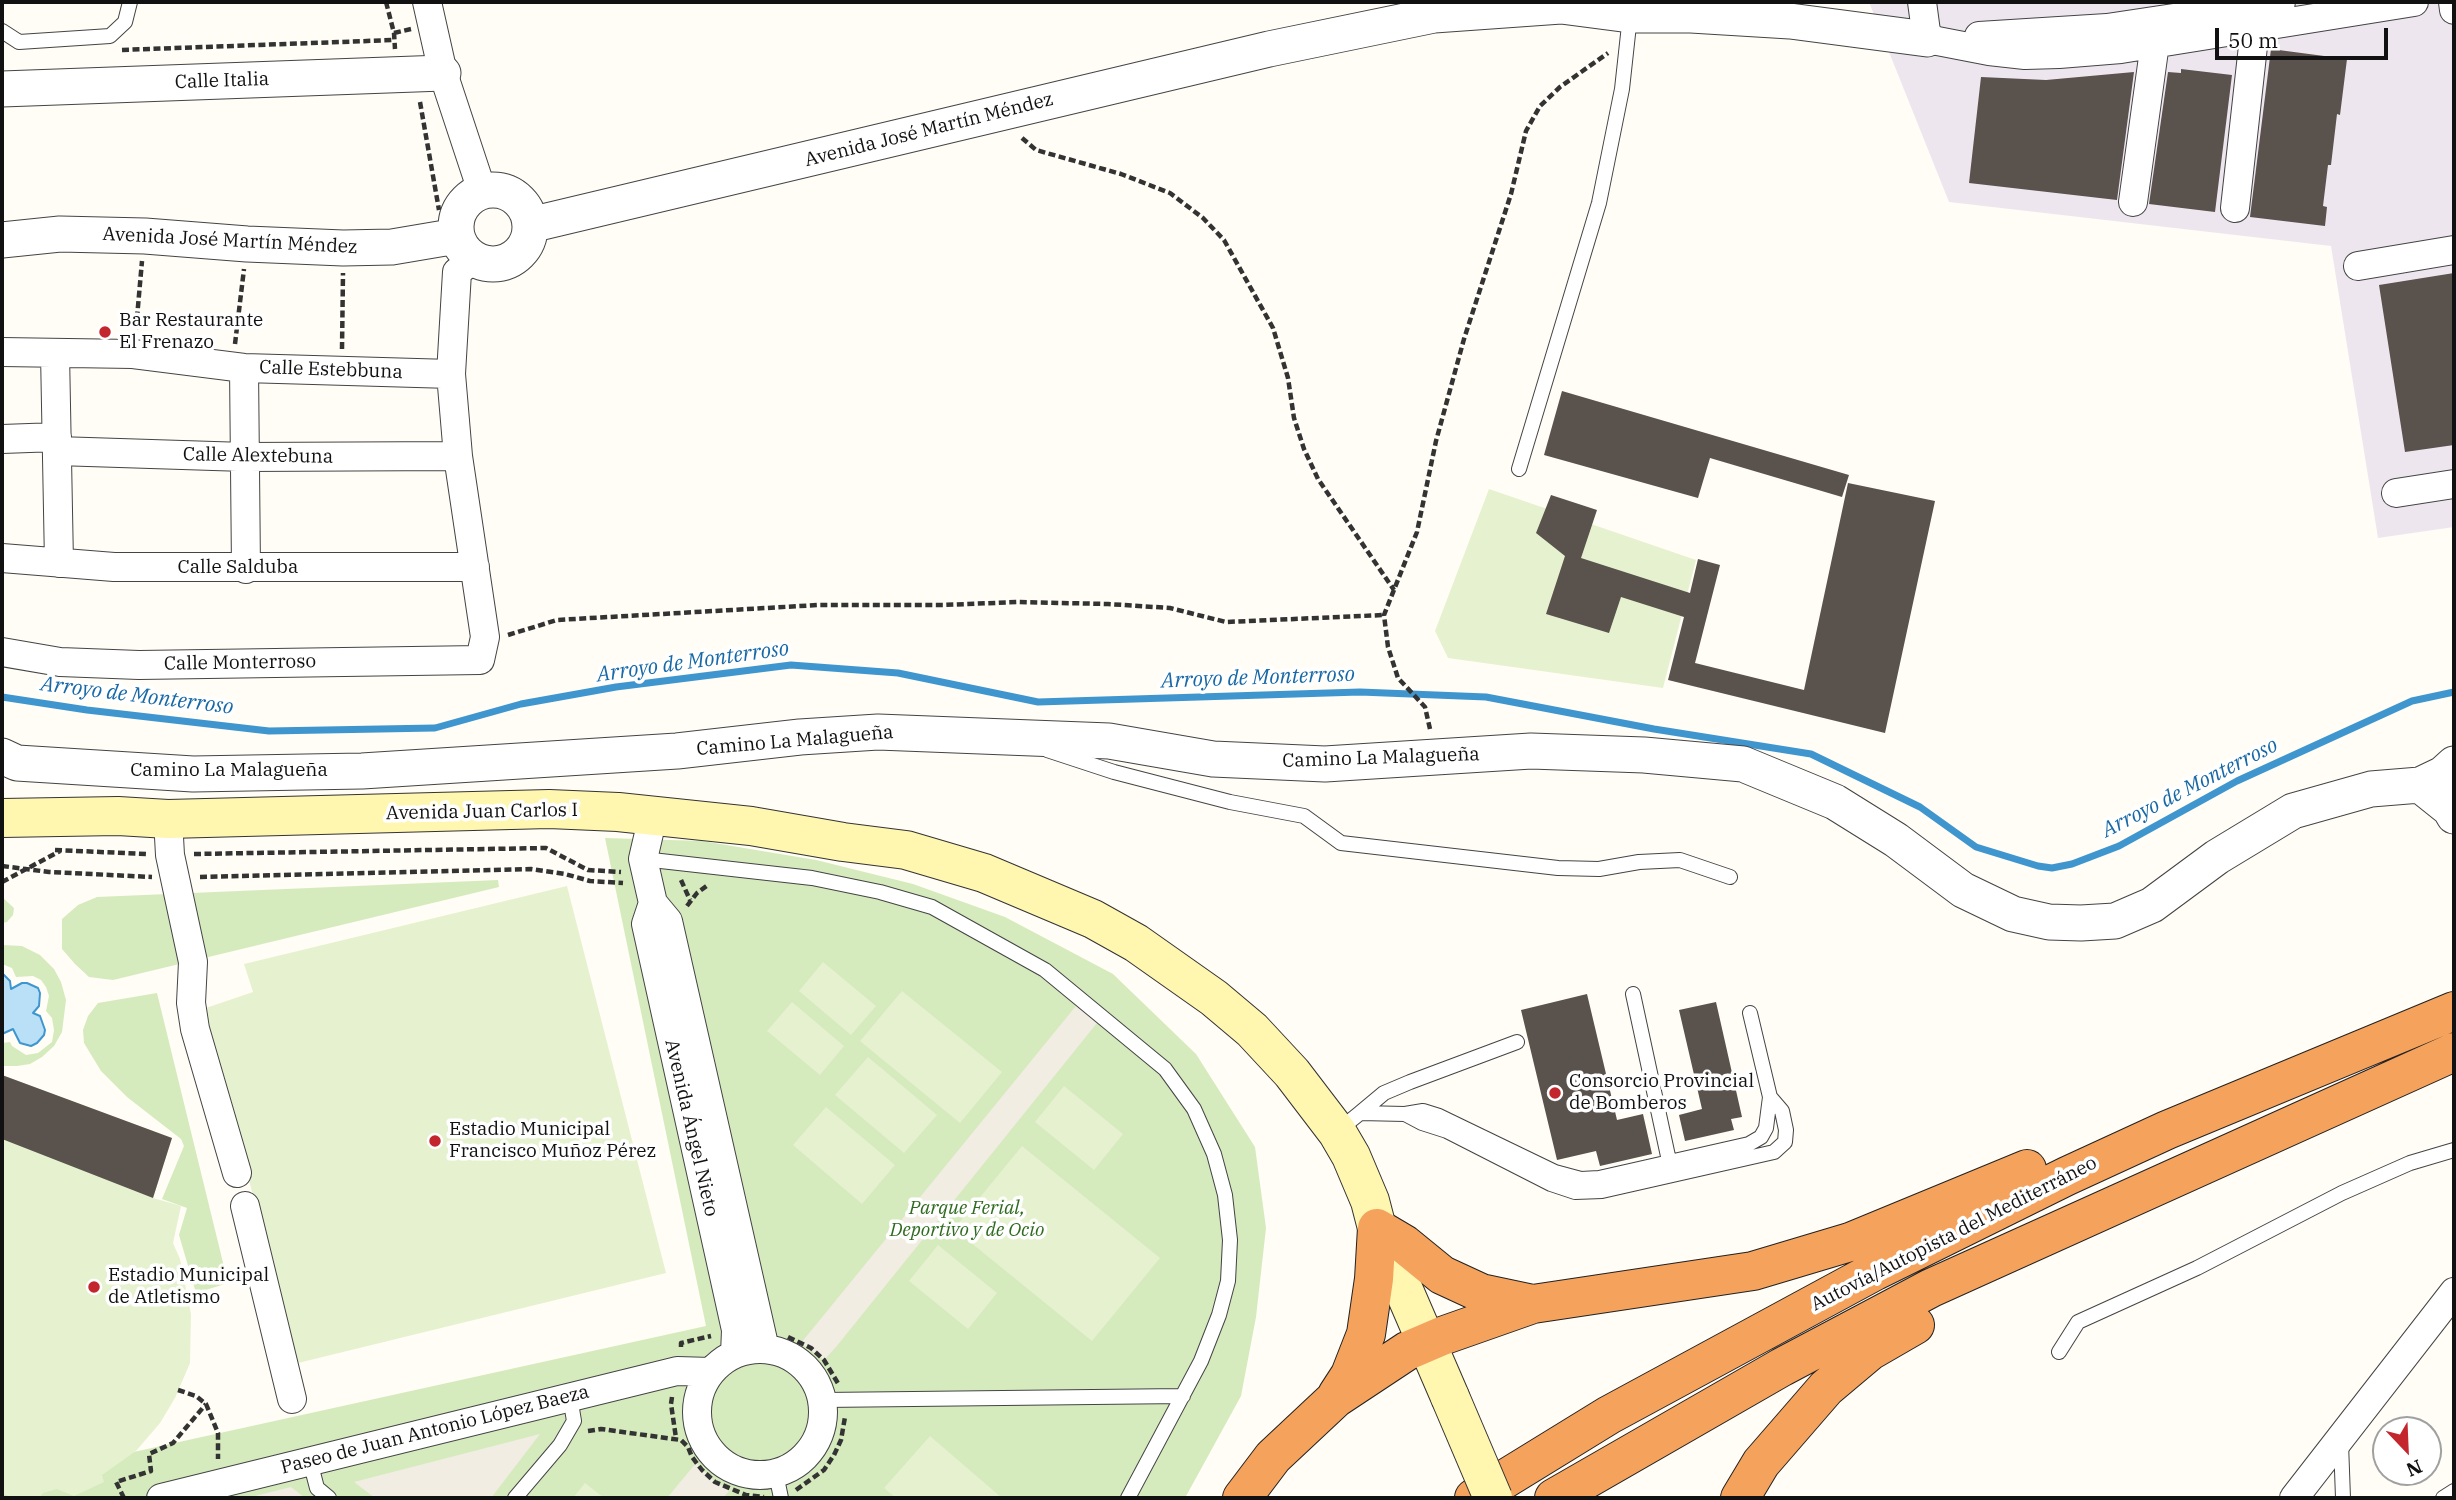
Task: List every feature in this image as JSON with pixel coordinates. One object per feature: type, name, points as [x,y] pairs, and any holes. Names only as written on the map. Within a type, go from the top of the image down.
[{"type":"highway","name":"Autovía/Autopista del Mediterráneo","points":[[1474,1498],[1609,1415],[1875,1271],[2167,1130],[2454,1011]]},
{"type":"highway","name":"Autovía/Autopista del Mediterráneo","points":[[1554,1498],[1782,1367],[1931,1288],[2454,1052]]},
{"type":"highway","points":[[1242,1498],[1273,1457],[1336,1398],[1407,1351],[1427,1342],[1533,1304],[1753,1271],[1850,1242],[2055,1157],[2167,1130]]},
{"type":"highway","points":[[1336,1398],[1350,1375],[1366,1334],[1374,1279],[1377,1228],[1404,1244],[1442,1275],[1482,1293],[1533,1304]]},
{"type":"highway","points":[[1740,1498],[1761,1463],[1826,1388],[1870,1351],[1937,1312],[2039,1240]]},
{"type":"main road","name":"Avenida Juan Carlos I","points":[[6,771],[73,804],[118,816],[171,850],[549,809],[751,825],[843,842],[896,864],[1000,898],[1110,950],[1167,986],[1230,1033],[1282,1086],[1340,1129],[1360,1208],[1377,1228],[1493,1498]]},
{"type":"main road","name":"Avenida Juan Carlos I","points":[[2,818],[118,816]]},
{"type":"street","points":[[427,2],[418,74],[482,191]]},
{"type":"street","points":[[1922,2],[1927,39]]},
{"type":"street","name":"Avenida José Martín Méndez","points":[[1927,39],[2107,28],[2281,2]]},
{"type":"street","name":"Avenida José Martín Méndez","points":[[2160,21],[2255,28],[2414,2]]},
{"type":"street","points":[[2453,2],[2454,10]]},
{"type":"street","name":"Avenida José Martín Méndez","points":[[530,225],[1269,49],[1328,38],[1629,27],[1691,15],[1790,21],[2025,55],[2059,54],[2093,40],[2150,33],[2159,29],[2160,21]]},
{"type":"street","points":[[2133,202],[2160,21]]},
{"type":"street","points":[[2235,208],[2255,28]]},
{"type":"street","name":"Calle Italia","points":[[2,89],[418,74]]},
{"type":"street","points":[[458,244],[487,264],[502,263],[515,257],[526,246],[529,216],[522,203],[510,194],[496,190],[482,191],[470,198],[461,209],[456,222],[458,244],[451,374],[458,456],[475,567],[483,649]]},
{"type":"street","name":"Avenida José Martín Méndez","points":[[2,240],[60,234],[145,236],[343,248],[458,244]]},
{"type":"street","points":[[2358,266],[2454,250]]},
{"type":"street","name":"Calle Estebbuna","points":[[2,352],[133,354],[239,367],[451,374]]},
{"type":"street","points":[[55,353],[59,563]]},
{"type":"street","points":[[239,367],[245,457],[246,569]]},
{"type":"street","name":"Calle Alextebuna","points":[[2,439],[245,457],[458,456]]},
{"type":"street","points":[[2396,493],[2454,484]]},
{"type":"street","name":"Calle Salduba","points":[[2,558],[114,567],[475,567]]},
{"type":"street","name":"Calle Monterroso","points":[[2,652],[60,662],[139,665],[483,649]]},
{"type":"street","name":"Camino La Malagueña","points":[[6,771],[193,775],[362,771],[677,751],[800,737],[878,732],[1109,741],[1213,760],[1325,764],[1531,751],[1644,755],[1744,764],[1836,802],[1896,840],[1963,890],[2013,914],[2049,922],[2081,923],[2115,921],[2152,905],[2217,857],[2293,811],[2371,789],[2420,785],[2443,774],[2454,764]]},
{"type":"street","points":[[2420,785],[2450,809],[2454,816]]},
{"type":"street","name":"Avenida Ángel Nieto","points":[[653,816],[646,924],[736,1330],[735,1354]]},
{"type":"street","points":[[171,850],[193,962],[191,1003],[195,1029],[237,1173]]},
{"type":"street","name":"Avenida Ángel Nieto","points":[[648,880],[667,921],[772,1342]]},
{"type":"street","points":[[245,1206],[292,1399]]},
{"type":"street","points":[[2294,1498],[2454,1292]]},
{"type":"street","points":[[772,1342],[779,1351],[803,1364],[833,1400],[824,1414],[817,1440],[779,1489],[761,1476],[740,1472],[721,1462],[711,1452],[701,1433],[697,1412],[698,1398],[711,1372],[735,1354],[772,1342]]},
{"type":"street","name":"Paseo de Juan Antonio López Baeza","points":[[161,1498],[677,1371],[711,1372]]},
{"type":"lane","points":[[2,31],[19,42],[110,36],[125,22],[130,2]]},
{"type":"lane","points":[[1520,469],[1599,203],[1622,89],[1629,27]]},
{"type":"lane","points":[[1042,738],[1048,752],[1114,772],[1230,802],[1304,816],[1341,843],[1558,868],[1599,869],[1639,862],[1680,860],[1730,877]]},
{"type":"lane","points":[[648,880],[812,878],[880,892],[932,907],[1045,970],[1073,996],[1165,1069],[1194,1109],[1214,1154],[1225,1195],[1230,1240],[1228,1281],[1219,1315],[1201,1362],[1128,1498]]},
{"type":"lane","points":[[1633,993],[1670,1169]]},
{"type":"lane","points":[[1340,1129],[1405,1114],[1447,1131],[1551,1184],[1575,1192],[1602,1191],[1749,1144],[1761,1137],[1766,1128],[1770,1097],[1750,1013]]},
{"type":"lane","points":[[1340,1129],[1384,1093],[1517,1042]]},
{"type":"lane","points":[[1670,1169],[1774,1152],[1785,1142],[1786,1130],[1782,1111],[1770,1097]]},
{"type":"lane","points":[[2059,1352],[2078,1322],[2197,1268],[2342,1193],[2410,1163],[2454,1150]]},
{"type":"lane","points":[[833,1400],[1183,1396]]},
{"type":"lane","points":[[515,1498],[560,1445],[574,1421],[570,1397]]},
{"type":"lane","points":[[2341,1438],[2343,1498]]},
{"type":"lane","points":[[310,1461],[317,1488],[329,1498]]},
{"type":"lane","points":[[2443,1498],[2454,1491]]},
{"type":"path","points":[[386,2],[394,40],[418,74]]},
{"type":"path","points":[[403,21],[458,244]]},
{"type":"path","points":[[1432,758],[1431,732],[1425,707],[1398,678],[1388,647],[1384,615],[1417,532],[1436,441],[1464,339],[1511,194],[1526,131],[1540,106],[1629,27]]},
{"type":"path","points":[[110,50],[394,40]]},
{"type":"path","points":[[1010,110],[1022,138],[1037,150],[1121,174],[1170,193],[1203,218],[1224,240],[1273,328],[1304,449],[1318,479],[1394,591]]},
{"type":"path","points":[[133,354],[145,236]]},
{"type":"path","points":[[239,367],[247,244]]},
{"type":"path","points":[[341,371],[343,248]]},
{"type":"path","points":[[483,649],[515,634],[557,621],[818,605],[1018,602],[1108,604],[1170,608],[1226,622],[1384,615]]},
{"type":"path","points":[[49,849],[546,848],[588,870],[648,880]]},
{"type":"path","points":[[2,866],[49,872],[171,850],[530,869],[590,881],[648,880]]},
{"type":"path","points":[[687,876],[677,875],[691,901]]},
{"type":"path","points":[[685,909],[697,893],[719,877]]},
{"type":"path","points":[[581,1434],[601,1429],[676,1438],[685,1443],[702,1471],[715,1482],[730,1490],[763,1497],[779,1489],[811,1481],[824,1470],[834,1455],[845,1423],[833,1400],[834,1373],[824,1360],[796,1340],[772,1342]]},
{"type":"path","points":[[178,1390],[196,1396],[206,1404],[218,1433],[218,1484]]},
{"type":"path","points":[[124,1498],[116,1482],[151,1471],[149,1454],[173,1443],[206,1404]]},
{"type":"shaded area","points":[[1869,2],[2454,2],[2454,527],[2378,538],[2331,246],[1949,202]]},
{"type":"shaded area","points":[[1080,1001],[1101,1018],[836,1347],[824,1360],[801,1343]]},
{"type":"shaded area","points":[[540,1434],[491,1498],[375,1498],[354,1482]]},
{"type":"shaded area","points":[[696,1463],[715,1482],[730,1490],[723,1498],[667,1498]]},
{"type":"shaded area","points":[[291,1487],[305,1498],[247,1498]]},
{"type":"green space","points":[[1489,489],[1696,560],[1663,688],[1448,658],[1435,631]]},
{"type":"green space","name":"Parque Ferial, Deportivo y de Ocio","points":[[605,838],[702,841],[816,860],[913,884],[1005,917],[1113,974],[1196,1054],[1255,1147],[1266,1228],[1256,1317],[1241,1396],[1185,1498],[2,1498],[2,1481],[706,1326]]},
{"type":"green space","points":[[498,880],[499,887],[113,980],[89,977],[62,949],[62,919],[78,905],[97,897]]},
{"type":"green space","name":"Estadio Municipal Francisco Muñoz Pérez","points":[[567,886],[666,1273],[298,1363],[203,1009],[253,992],[244,964]]},
{"type":"green space","points":[[2,897],[14,908],[13,915],[7,922],[2,923]]},
{"type":"green space","points":[[2,945],[22,946],[40,955],[54,969],[66,1000],[62,1032],[54,1046],[30,1064],[2,1066],[2,1043],[10,1042],[26,1055],[38,1053],[52,1042],[52,1018],[46,1011],[49,996],[41,980],[33,976],[16,977],[12,968],[2,964]]},
{"type":"green space","points":[[823,962],[876,1006],[851,1035],[799,991]]},
{"type":"green space","points":[[902,991],[1002,1072],[960,1123],[860,1041]]},
{"type":"green space","points":[[157,993],[228,1283],[196,1293],[179,1235],[187,1208],[162,1199],[184,1146],[181,1139],[127,1097],[101,1071],[84,1043],[83,1030],[88,1016],[98,1003]]},
{"type":"green space","points":[[792,1002],[844,1046],[820,1075],[767,1031]]},
{"type":"green space","points":[[868,1057],[937,1115],[904,1153],[835,1095]]},
{"type":"green space","name":"Estadio Municipal de Atletismo","points":[[2,1075],[172,1138],[153,1198],[181,1206],[173,1243],[180,1259],[191,1314],[190,1363],[175,1398],[160,1423],[136,1451],[102,1475],[104,1482],[74,1496],[57,1489],[43,1493],[39,1498],[13,1498],[2,1493]]},
{"type":"green space","points":[[1064,1086],[1123,1134],[1094,1170],[1035,1122]]},
{"type":"green space","points":[[826,1107],[895,1165],[862,1204],[793,1145]]},
{"type":"green space","points":[[1022,1146],[1160,1258],[1092,1341],[954,1229]]},
{"type":"green space","points":[[938,1245],[997,1293],[968,1329],[909,1281]]},
{"type":"green space","points":[[930,1436],[1002,1498],[896,1498],[884,1488]]},
{"type":"green space","points":[[585,1483],[604,1498],[573,1498]]},
{"type":"water","points":[[2,973],[10,981],[11,989],[27,983],[38,988],[40,993],[39,1006],[33,1013],[40,1016],[45,1030],[37,1043],[31,1046],[20,1043],[13,1029],[2,1034]]},
{"type":"building","points":[[2271,49],[2347,59],[2340,115],[2337,114],[2331,165],[2328,165],[2323,206],[2327,207],[2325,226],[2250,217]]},
{"type":"building","points":[[2181,69],[2232,75],[2215,212],[2149,204],[2168,72],[2181,73]]},
{"type":"building","points":[[2134,72],[2117,200],[1969,183],[1981,77],[2046,80]]},
{"type":"building","points":[[2454,273],[2454,445],[2405,452],[2379,285]]},
{"type":"building","points":[[1562,391],[1849,475],[1842,497],[1710,458],[1698,498],[1544,455]]},
{"type":"building","points":[[1848,483],[1935,501],[1885,733],[1668,680],[1684,617],[1621,597],[1609,633],[1546,614],[1565,556],[1536,533],[1551,495],[1597,510],[1581,558],[1690,593],[1698,559],[1720,565],[1695,663],[1804,690]]},
{"type":"building","points":[[1587,994],[1617,1120],[1643,1114],[1652,1154],[1600,1166],[1596,1151],[1557,1160],[1521,1010]]},
{"type":"building","points":[[1716,1002],[1742,1117],[1731,1119],[1734,1130],[1685,1141],[1679,1115],[1702,1109],[1679,1010]]},
{"type":"building","points":[[2,1075],[172,1138],[153,1198],[2,1139]]},
{"type":"waterway","name":"Arroyo de Monterroso","points":[[2,697],[87,710],[269,731],[435,728],[521,704],[616,687],[791,665],[898,673],[1038,702],[1360,692],[1486,697],[1654,729],[1811,754],[1920,807],[1976,847],[2052,868],[2072,864],[2119,846],[2237,781],[2412,701],[2454,692]]},
{"type":"place","name":"Bar Restaurante El Frenazo","points":[[105,332]]},
{"type":"place","name":"Consorcio Provincial de Bomberos","points":[[1555,1093]]},
{"type":"place","name":"Estadio Municipal Francisco Muñoz Pérez","points":[[435,1141]]},
{"type":"place","name":"Estadio Municipal de Atletismo","points":[[94,1287]]}]
